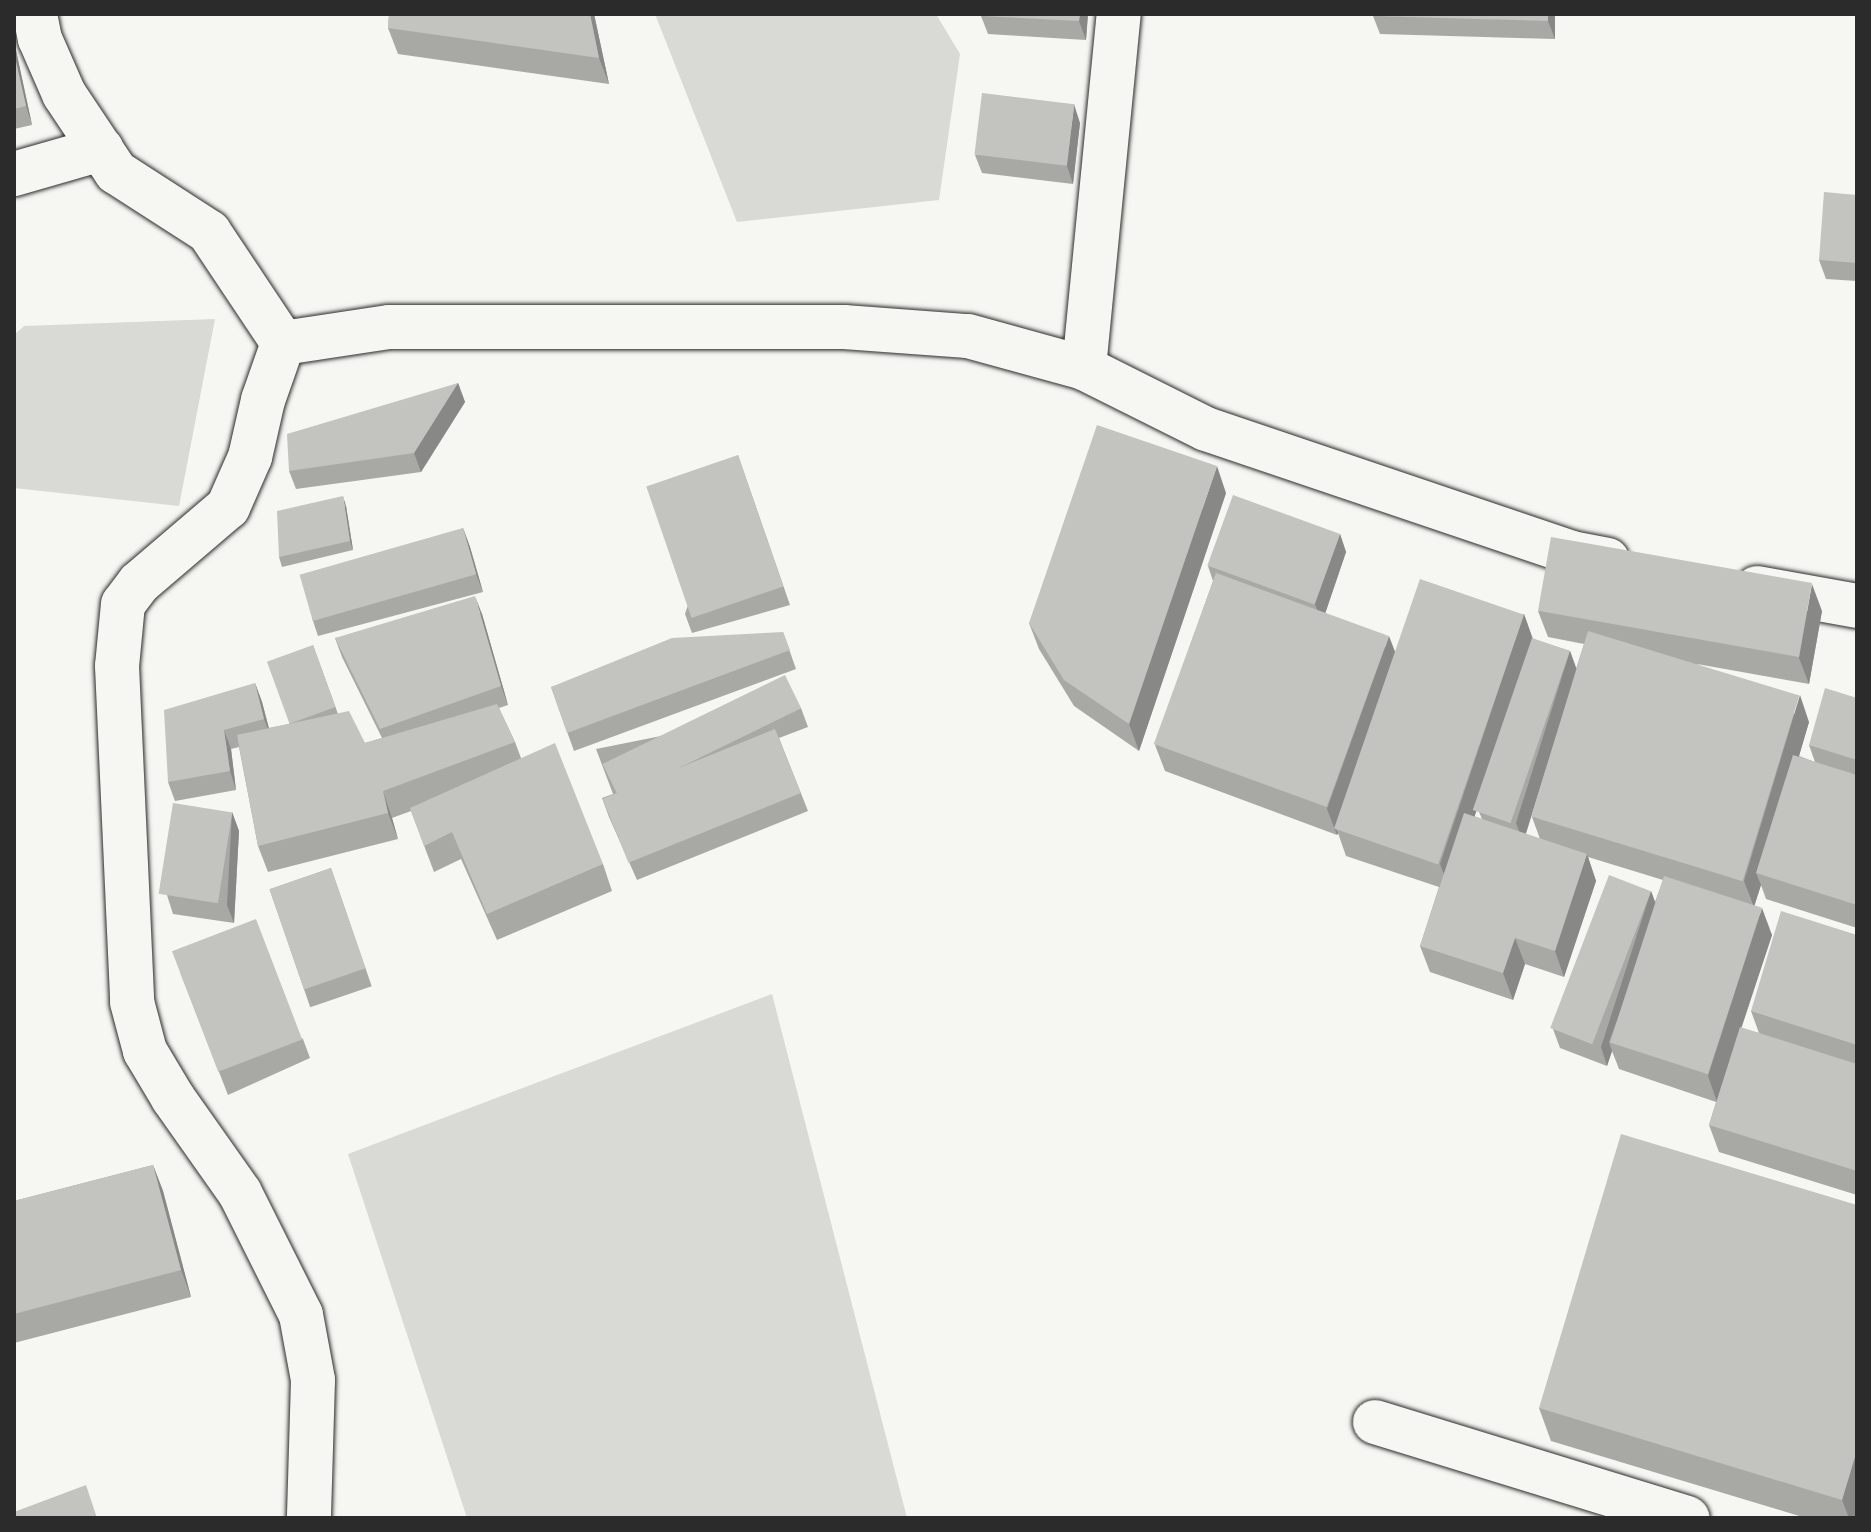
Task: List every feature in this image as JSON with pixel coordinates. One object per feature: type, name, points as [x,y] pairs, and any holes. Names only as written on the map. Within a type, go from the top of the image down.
[{"type":"street","points":[[35,14],[40,39],[64,94],[116,172],[209,232],[283,343]]},
{"type":"street","points":[[1084,368],[1119,14]]},
{"type":"street","points":[[14,174],[101,149]]},
{"type":"street","points":[[283,343],[389,327],[844,327],[968,336],[1084,368],[1206,429],[1572,553],[1647,567]]},
{"type":"street","points":[[283,343],[263,400],[250,457],[228,507],[139,583],[123,604],[117,666],[132,1002],[145,1051],[173,1098],[240,1193],[301,1315],[313,1380],[309,1518]]},
{"type":"street","points":[[1722,581],[1857,606]]},
{"type":"street","points":[[1375,1422],[1688,1518]]},
{"type":"shaded area","points":[[655,14],[936,14],[960,54],[939,200],[737,222]]},
{"type":"shaded area","points":[[215,319],[179,506],[14,488],[14,335],[24,326]]},
{"type":"shaded area","points":[[772,994],[907,1518],[467,1518],[348,1154]]},
{"type":"building","points":[[389,14],[590,14],[599,58],[388,28]]},
{"type":"building","points":[[981,14],[1080,14],[1079,21]]},
{"type":"building","points":[[1548,14],[1548,21],[1373,16]]},
{"type":"building","points":[[14,53],[26,106],[14,109]]},
{"type":"building","points":[[982,93],[1074,104],[1067,166],[974,155]]},
{"type":"building","points":[[1824,192],[1857,195],[1857,263],[1819,260]]},
{"type":"building","points":[[458,383],[414,453],[289,471],[287,434]]},
{"type":"building","points":[[1097,425],[1217,466],[1129,724],[1064,680],[1029,623]]},
{"type":"building","points":[[738,455],[783,586],[692,618],[646,487]]},
{"type":"building","points":[[1233,495],[1340,534],[1314,604],[1207,565]]},
{"type":"building","points":[[343,496],[350,541],[279,557],[277,511]]},
{"type":"building","points":[[463,528],[476,574],[313,621],[300,575]]},
{"type":"building","points":[[1551,537],[1812,583],[1799,657],[1538,611]]},
{"type":"building","points":[[1216,573],[1389,636],[1327,807],[1154,744]]},
{"type":"building","points":[[1420,579],[1524,615],[1438,864],[1334,829]]},
{"type":"building","points":[[475,596],[501,686],[380,729],[335,638]]},
{"type":"building","points":[[1588,631],[1799,696],[1743,881],[1531,817]]},
{"type":"building","points":[[783,632],[790,650],[567,733],[551,687],[672,638]]},
{"type":"building","points":[[1532,638],[1570,651],[1511,823],[1473,810]]},
{"type":"building","points":[[313,645],[336,707],[290,724],[267,662]]},
{"type":"building","points":[[785,675],[801,708],[619,797],[603,764]]},
{"type":"building","points":[[255,683],[264,719],[224,730],[230,771],[168,782],[164,710]]},
{"type":"building","points":[[1825,688],[1857,698],[1857,760],[1809,745]]},
{"type":"building","points":[[497,704],[515,742],[383,791],[388,813],[258,846],[237,735],[349,711],[365,743]]},
{"type":"building","points":[[775,729],[801,793],[628,863],[603,799]]},
{"type":"building","points":[[555,743],[603,864],[487,914],[452,832],[424,846],[410,808]]},
{"type":"building","points":[[1793,755],[1857,775],[1857,905],[1756,873]]},
{"type":"building","points":[[173,803],[232,812],[218,903],[159,894]]},
{"type":"building","points":[[1464,813],[1587,854],[1555,951],[1515,938],[1503,973],[1420,946]]},
{"type":"building","points":[[331,868],[366,968],[304,989],[270,889]]},
{"type":"building","points":[[1609,875],[1651,891],[1592,1044],[1550,1028]]},
{"type":"building","points":[[1664,876],[1762,908],[1708,1074],[1610,1042]]},
{"type":"building","points":[[1781,911],[1857,935],[1857,1045],[1751,1011]]},
{"type":"building","points":[[256,919],[302,1039],[218,1072],[172,951]]},
{"type":"building","points":[[1740,1027],[1857,1064],[1857,1171],[1709,1125]]},
{"type":"building","points":[[1621,1134],[1857,1205],[1857,1450],[1842,1500],[1539,1408]]},
{"type":"building","points":[[153,1165],[181,1270],[14,1314],[14,1201]]},
{"type":"building","points":[[86,1485],[97,1518],[14,1518],[14,1512]]}]
